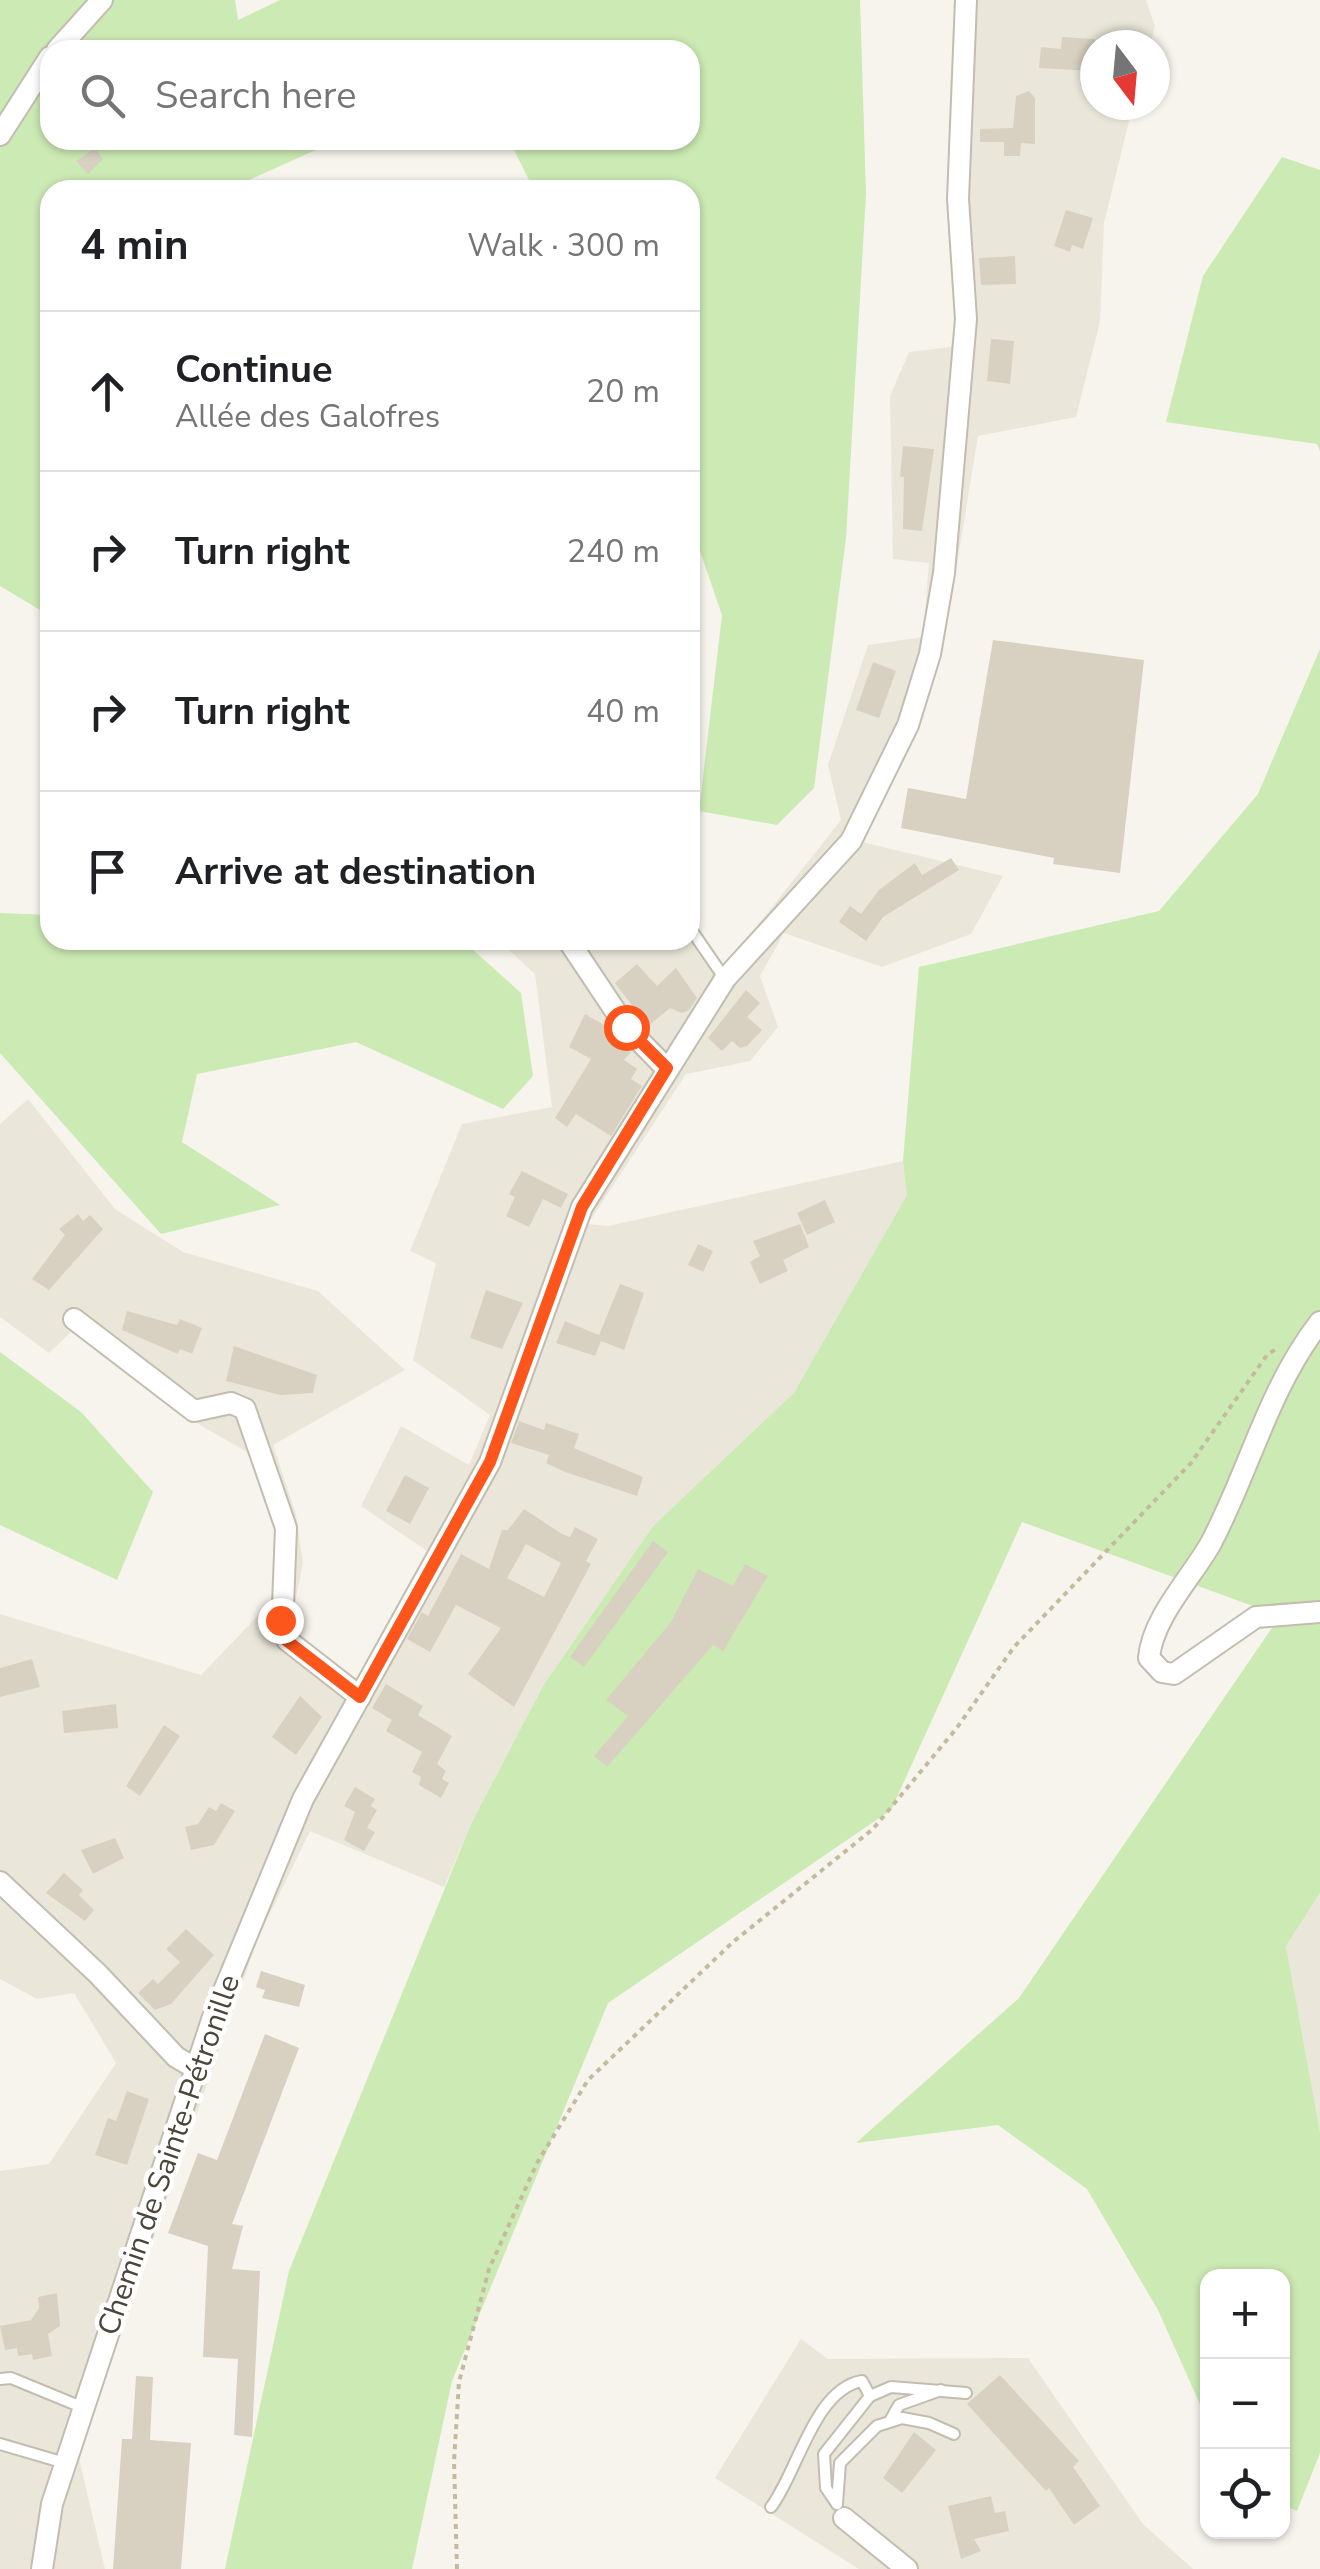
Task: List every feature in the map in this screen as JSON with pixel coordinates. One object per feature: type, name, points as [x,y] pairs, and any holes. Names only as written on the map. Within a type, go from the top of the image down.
[{"type":"street","points":[[66,40],[102,0]]},
{"type":"street","name":"Chemin de Sainte-Pétronille","points":[[42,2569],[52,2504],[193,2067],[303,1800],[490,1462],[582,1207],[725,979],[852,841],[908,724],[930,654],[944,572],[966,319],[958,198],[966,0]]},
{"type":"street","points":[[0,135],[40,73]]},
{"type":"street","points":[[575,950],[626,1027],[667,1068]]},
{"type":"street","points":[[74,1319],[194,1411],[232,1403],[244,1410],[286,1528],[282,1631],[286,1640],[360,1697]]},
{"type":"street","points":[[1317,1326],[1270,1401],[1212,1540],[1155,1634],[1149,1658],[1162,1672],[1174,1674],[1256,1617],[1320,1612]]},
{"type":"street","points":[[0,1882],[98,1974],[176,2058],[193,2067]]},
{"type":"street","points":[[841,2511],[907,2569]]},
{"type":"lane","points":[[700,943],[725,979]]},
{"type":"lane","points":[[0,2379],[10,2378],[84,2408]]},
{"type":"lane","points":[[771,2507],[785,2489],[808,2432],[835,2398],[862,2381],[870,2396]]},
{"type":"lane","points":[[841,2511],[826,2488],[824,2454],[870,2396],[891,2388],[966,2393]]},
{"type":"lane","points":[[889,2422],[899,2405],[943,2389]]},
{"type":"lane","points":[[841,2511],[840,2463],[876,2426],[902,2418],[929,2422],[954,2434]]},
{"type":"lane","points":[[0,2444],[66,2463]]},
{"type":"path","points":[[457,2569],[454,2460],[460,2382],[489,2269],[537,2163],[588,2080],[733,1942],[806,1887],[872,1828],[956,1730],[1014,1647],[1191,1463],[1268,1355],[1317,1326]]},
{"type":"shaded area","points":[[960,0],[1146,0],[1154,30],[1080,30],[1080,120],[1129,120],[1104,223],[1100,322],[1076,417],[978,436],[949,613],[922,714],[862,842],[1003,876],[971,934],[882,967],[784,933],[760,976],[778,1027],[750,1061],[686,1074],[588,1224],[608,1226],[903,1161],[908,1195],[794,1394],[653,1526],[543,1686],[471,1824],[444,1887],[310,1831],[258,1938],[78,2454],[105,2569],[0,2569],[0,2171],[49,2164],[116,2063],[74,1993],[37,1999],[0,1979],[0,1614],[201,1675],[272,1601],[277,1520],[247,1452],[200,1425],[74,1329],[49,1353],[0,1317],[0,1124],[28,1099],[115,1209],[183,1252],[318,1291],[405,1370],[273,1445],[296,1514],[303,1563],[292,1617],[296,1635],[356,1680],[427,1551],[361,1506],[401,1426],[469,1465],[490,1415],[413,1360],[436,1263],[410,1251],[462,1124],[552,1107],[535,974],[509,950],[700,950],[700,934],[723,969],[841,820],[828,765],[868,645],[923,637],[929,563],[893,559],[890,396],[909,352],[951,347],[958,320]]},
{"type":"shaded area","points":[[1320,1893],[1320,2132],[1286,1946]]},
{"type":"shaded area","points":[[801,2339],[828,2359],[1028,2358],[1143,2524],[1193,2569],[859,2569],[715,2478]]},
{"type":"green space","points":[[0,0],[235,0],[238,20],[280,0],[860,0],[866,194],[846,538],[814,788],[777,825],[700,811],[722,615],[700,551],[700,180],[529,180],[514,150],[700,150],[700,40],[40,40],[40,150],[316,150],[249,180],[40,180],[40,610],[0,586]]},
{"type":"green space","points":[[1282,157],[1320,170],[1320,451],[1317,444],[1166,422],[1203,276]]},
{"type":"green space","points":[[1320,649],[1320,1893],[1286,1946],[1320,2132],[1320,2453],[1297,2511],[1290,2508],[1290,2269],[1200,2269],[1200,2404],[1158,2310],[1087,2189],[998,2125],[856,2143],[1019,1998],[1280,1616],[1022,1522],[891,1810],[608,2003],[452,2381],[412,2569],[225,2569],[289,2271],[471,1824],[543,1686],[653,1526],[794,1393],[907,1195],[903,1161],[919,967],[1159,911],[1258,794]]},
{"type":"green space","points":[[0,913],[40,915],[40,950],[473,950],[521,993],[533,1076],[503,1109],[356,1042],[197,1074],[182,1142],[280,1205],[161,1234],[0,1053]]},
{"type":"green space","points":[[0,1352],[81,1412],[153,1492],[117,1580],[0,1525]]},
{"type":"building","points":[[1062,37],[1080,38],[1080,70],[1039,68],[1041,47],[1061,49]]},
{"type":"building","points":[[1029,91],[1035,98],[1035,144],[1021,143],[1020,156],[1004,156],[1004,142],[980,142],[980,129],[1013,128],[1016,96]]},
{"type":"building","points":[[92,150],[103,159],[88,174],[76,161]]},
{"type":"building","points":[[1066,210],[1093,218],[1083,249],[1072,245],[1070,252],[1054,246]]},
{"type":"building","points":[[1015,256],[1016,284],[981,285],[979,258]]},
{"type":"building","points":[[991,339],[1014,341],[1010,384],[987,381]]},
{"type":"building","points":[[903,446],[934,449],[922,531],[903,529]]},
{"type":"building","points":[[993,640],[1144,660],[1120,873],[1053,864],[1054,858],[901,828],[908,788],[966,799]]},
{"type":"building","points":[[873,662],[896,671],[879,718],[856,710]]},
{"type":"building","points":[[951,858],[959,870],[883,917],[866,941],[839,922],[850,906],[861,914],[879,890],[915,863],[922,875]]},
{"type":"building","points":[[637,964],[657,986],[676,968],[697,998],[689,1010],[682,1013],[670,1008],[648,1026],[615,983]]},
{"type":"building","points":[[746,990],[760,1003],[747,1017],[762,1030],[747,1046],[740,1048],[732,1041],[722,1051],[708,1038]]},
{"type":"building","points":[[585,1014],[611,1029],[631,1052],[624,1060],[637,1069],[631,1079],[642,1086],[611,1136],[576,1114],[567,1127],[555,1118],[591,1059],[569,1047]]},
{"type":"building","points":[[522,1171],[568,1194],[561,1208],[543,1199],[529,1227],[506,1216],[515,1197],[509,1194]]},
{"type":"building","points":[[825,1200],[835,1222],[807,1235],[797,1213]]},
{"type":"building","points":[[78,1214],[83,1221],[90,1215],[103,1229],[49,1290],[32,1279],[65,1235],[59,1229]]},
{"type":"building","points":[[800,1224],[809,1247],[783,1260],[788,1271],[760,1284],[750,1262],[760,1256],[753,1241]]},
{"type":"building","points":[[698,1244],[713,1251],[703,1272],[688,1265]]},
{"type":"building","points":[[620,1284],[644,1293],[624,1350],[601,1341],[595,1356],[556,1343],[565,1321],[599,1335]]},
{"type":"building","points":[[486,1290],[523,1303],[502,1349],[470,1338]]},
{"type":"building","points":[[127,1311],[177,1325],[180,1319],[202,1328],[192,1354],[180,1349],[178,1354],[122,1330]]},
{"type":"building","points":[[234,1346],[317,1375],[313,1393],[280,1395],[226,1381]]},
{"type":"building","points":[[519,1421],[544,1430],[546,1423],[579,1434],[574,1448],[643,1477],[637,1496],[565,1472],[546,1463],[549,1455],[511,1443]]},
{"type":"building","points":[[405,1475],[429,1488],[410,1524],[386,1511]]},
{"type":"building","points":[[524,1509],[562,1534],[570,1537],[575,1527],[598,1539],[586,1561],[591,1564],[514,1707],[468,1674],[501,1628],[456,1605],[430,1652],[407,1639],[422,1612],[428,1616],[461,1554],[489,1569],[502,1530],[508,1530]],"holes":[[[526,1544],[561,1563],[544,1597],[507,1578]]]},
{"type":"building","points":[[653,1541],[668,1552],[584,1667],[570,1657]]},
{"type":"building","points":[[745,1564],[768,1576],[723,1651],[713,1645],[607,1767],[594,1756],[628,1716],[606,1700],[671,1622],[698,1569],[733,1586]]},
{"type":"building","points":[[32,1659],[40,1687],[0,1697],[0,1668]]},
{"type":"building","points":[[386,1684],[423,1706],[418,1715],[452,1736],[437,1764],[446,1771],[442,1779],[449,1783],[441,1798],[419,1785],[421,1777],[412,1772],[422,1752],[386,1731],[392,1720],[372,1708]]},
{"type":"building","points":[[300,1696],[322,1717],[296,1755],[272,1737]]},
{"type":"building","points":[[116,1704],[118,1728],[64,1733],[62,1711]]},
{"type":"building","points":[[164,1725],[180,1736],[140,1796],[126,1786]]},
{"type":"building","points":[[355,1787],[375,1799],[371,1806],[377,1810],[367,1828],[375,1832],[364,1851],[344,1840],[355,1812],[344,1806]]},
{"type":"building","points":[[221,1803],[235,1811],[214,1845],[191,1850],[185,1827],[198,1824],[209,1807],[216,1811]]},
{"type":"building","points":[[115,1838],[124,1858],[93,1874],[81,1850]]},
{"type":"building","points":[[64,1873],[83,1890],[79,1895],[94,1910],[85,1921],[46,1893]]},
{"type":"building","points":[[186,1929],[214,1955],[171,2004],[155,2010],[138,1993],[153,1979],[158,1984],[180,1962],[166,1949]]},
{"type":"building","points":[[261,1971],[305,1985],[299,2007],[262,1998],[265,1990],[256,1987]]},
{"type":"building","points":[[265,2034],[299,2048],[232,2224],[243,2226],[232,2269],[260,2271],[252,2437],[234,2435],[238,2359],[203,2357],[208,2246],[168,2233],[198,2153],[217,2160]]},
{"type":"building","points":[[127,2091],[149,2099],[127,2165],[95,2155],[108,2118],[116,2121]]},
{"type":"building","points":[[57,2293],[60,2326],[48,2334],[52,2356],[33,2360],[32,2354],[18,2356],[17,2348],[5,2350],[0,2326],[31,2320],[39,2308],[38,2297]]},
{"type":"building","points":[[1000,2375],[1079,2461],[1073,2467],[1100,2506],[1074,2525],[1049,2488],[1046,2491],[967,2404]]},
{"type":"building","points":[[136,2376],[153,2377],[150,2440],[191,2443],[181,2569],[113,2569],[122,2439],[132,2439]]},
{"type":"building","points":[[914,2432],[936,2450],[902,2493],[883,2478]]},
{"type":"building","points":[[991,2496],[995,2513],[1005,2511],[1009,2531],[974,2539],[981,2551],[961,2559],[948,2506]]},
{"type":"route","points":[[280,1620],[286,1640],[360,1697],[490,1462],[553,1278],[582,1207],[667,1068],[626,1027]]}]
